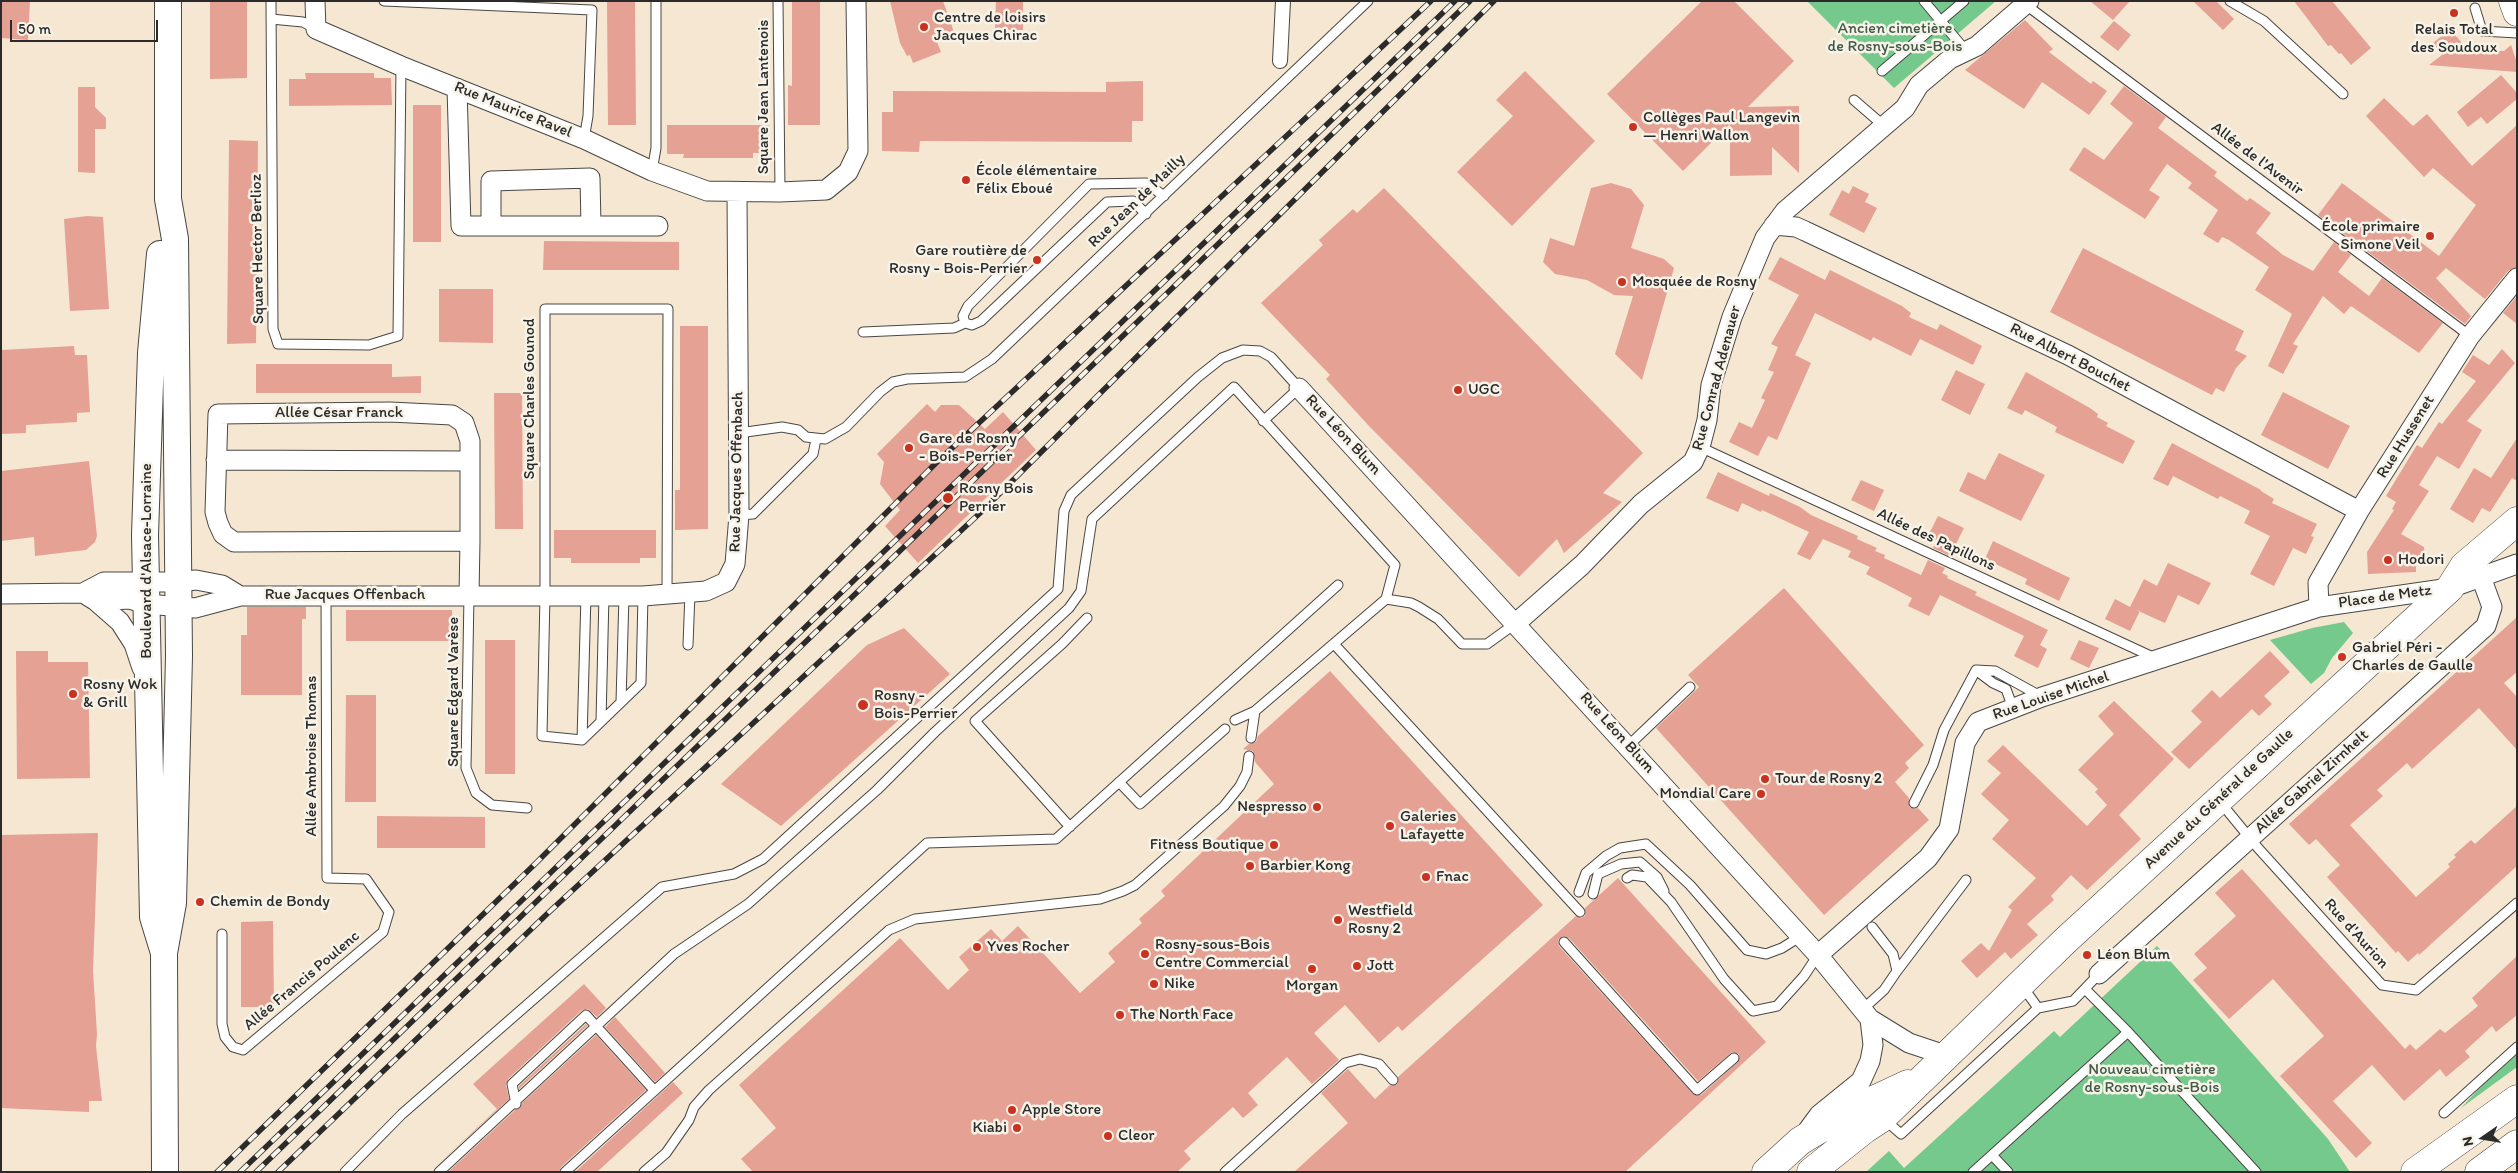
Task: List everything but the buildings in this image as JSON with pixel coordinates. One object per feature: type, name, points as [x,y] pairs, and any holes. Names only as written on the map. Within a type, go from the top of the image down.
[{"type":"main road","name":"Boulevard d'Alsace-Lorraine","points":[[164,954],[153,918],[146,681],[145,528],[151,353],[161,240],[168,199],[168,1]]},
{"type":"main road","points":[[2513,1],[2517,12]]},
{"type":"main road","name":"Boulevard d'Alsace-Lorraine","points":[[165,1160],[164,954],[173,903],[179,582],[174,350],[175,239],[168,199]]},
{"type":"main road","name":"Avenue du Général de Gaulle","points":[[1811,1172],[1874,1123],[1948,1056],[2021,984],[2218,799],[2450,588],[2464,566],[2517,521]]},
{"type":"main road","name":"Avenue du Général de Gaulle","points":[[1766,1172],[1800,1141],[1858,1107],[1923,1078]]},
{"type":"main road","points":[[2415,1172],[2517,1098]]},
{"type":"main road","points":[[2479,1172],[2517,1144]]},
{"type":"street","points":[[315,1],[316,29]]},
{"type":"street","points":[[737,192],[826,190],[848,172],[858,152],[856,1]]},
{"type":"street","points":[[1280,61],[1283,1]]},
{"type":"street","name":"Rue Conrad Adenauer","points":[[1516,623],[1582,565],[1641,504],[1693,462],[1700,447],[1707,420],[1711,385],[1732,317],[1748,274],[1774,225],[1799,197],[1905,108],[1918,85],[1950,59],[1977,46],[2027,3]]},
{"type":"street","name":"Rue Maurice Ravel","points":[[316,29],[400,66],[584,139],[652,171],[707,191],[737,192]]},
{"type":"street","points":[[457,88],[461,226],[658,226]]},
{"type":"street","points":[[491,226],[491,181],[590,178],[591,226]]},
{"type":"street","name":"Rue Jacques Offenbach","points":[[146,593],[178,608],[195,608],[240,596],[326,594],[643,596],[706,591],[726,582],[736,564],[739,515],[737,192]]},
{"type":"street","name":"Rue Albert Bouchet","points":[[1774,225],[1796,227],[2068,355],[2359,511]]},
{"type":"street","name":"Rue Hussenet","points":[[2319,607],[2318,583],[2359,511],[2470,336],[2517,278]]},
{"type":"street","name":"Rue Léon Blum","points":[[1299,388],[1801,936],[1866,1014],[1909,1043],[1948,1056]]},
{"type":"street","name":"Allée César Franck","points":[[469,595],[470,541],[470,441],[464,423],[452,415],[390,412],[218,414],[215,512],[223,534],[234,542],[470,541]]},
{"type":"street","points":[[216,460],[470,461]]},
{"type":"street","name":"Place de Metz","points":[[2319,607],[2450,588],[2517,564]]},
{"type":"street","name":"Allée Gabriel Zirnhelt","points":[[2099,974],[2486,626],[2492,607],[2481,576]]},
{"type":"street","name":"Rue Jacques Offenbach","points":[[146,593],[179,582],[208,580],[222,585],[240,596]]},
{"type":"street","points":[[89,597],[104,582],[146,593]]},
{"type":"street","points":[[1,594],[89,597],[120,622],[134,644],[146,681]]},
{"type":"street","name":"Rue Louise Michel","points":[[1818,955],[1928,858],[1949,829],[1965,743],[1978,722],[2042,697],[2160,660],[2252,627],[2319,607]]},
{"type":"street","points":[[1800,1141],[1819,1114],[1861,1081],[1870,1061],[1873,1045],[1866,1014]]},
{"type":"lane","name":"Square Hector Berlioz","points":[[270,1],[273,329],[278,344],[369,345],[398,336],[400,66]]},
{"type":"lane","points":[[384,1],[592,10],[588,116],[584,139]]},
{"type":"lane","points":[[652,171],[656,148],[656,1]]},
{"type":"lane","name":"Square Jean Lantenois","points":[[778,1],[780,192]]},
{"type":"lane","name":"Rue Jean de Mailly","points":[[816,439],[825,439],[846,427],[880,392],[893,382],[907,379],[965,377],[992,359],[1368,1]]},
{"type":"lane","points":[[1924,1],[1966,51]]},
{"type":"lane","points":[[1882,71],[1964,1]]},
{"type":"lane","points":[[2230,1],[2264,21],[2343,94]]},
{"type":"lane","name":"Allée de l'Avenir","points":[[2027,3],[2470,336]]},
{"type":"lane","points":[[2475,8],[2482,31],[2517,33]]},
{"type":"lane","points":[[271,19],[303,22],[316,29]]},
{"type":"lane","points":[[1854,100],[1884,126]]},
{"type":"lane","points":[[965,323],[963,316],[968,306],[1089,184],[1146,183],[1164,196]]},
{"type":"lane","points":[[863,332],[954,328],[965,323],[972,326],[981,321],[1107,202],[1133,200],[1146,214]]},
{"type":"lane","name":"Square Charles Gounod","points":[[545,595],[545,309],[668,309],[667,594]]},
{"type":"lane","points":[[345,1172],[402,1114],[662,887],[734,874],[763,859],[1058,589],[1064,511],[1071,495],[1198,377],[1222,358],[1243,350],[1260,351],[1271,357],[1299,388],[1263,421]]},
{"type":"lane","points":[[439,1172],[674,954],[748,904],[877,790],[935,732],[1069,608],[1081,591],[1092,519],[1234,387],[1394,565],[1386,599],[1255,711],[1235,720]]},
{"type":"lane","points":[[739,433],[782,427],[798,430],[806,436],[816,439],[813,454],[753,514],[739,515]]},
{"type":"lane","name":"Allée des Papillons","points":[[1700,447],[2160,660]]},
{"type":"lane","points":[[565,1172],[927,842],[1056,839],[1338,584]]},
{"type":"lane","points":[[688,646],[690,593]]},
{"type":"lane","name":"Allée Ambroise Thomas","points":[[326,594],[326,878],[366,879]]},
{"type":"lane","name":"Square Edgard Varèse","points":[[469,595],[466,768],[476,793],[492,806],[527,808]]},
{"type":"lane","points":[[545,595],[542,736],[582,740]]},
{"type":"lane","points":[[582,740],[595,595]]},
{"type":"lane","points":[[595,595],[601,721]]},
{"type":"lane","points":[[621,702],[624,595]]},
{"type":"lane","points":[[582,740],[641,683],[643,596]]},
{"type":"lane","points":[[1386,599],[1411,603],[1419,607],[1438,619],[1462,644],[1487,644],[1516,623]]},
{"type":"lane","points":[[1070,827],[975,721],[1062,644],[1087,618]]},
{"type":"lane","points":[[1334,644],[1580,912]]},
{"type":"lane","points":[[1976,670],[1995,671],[2042,697]]},
{"type":"lane","points":[[1976,670],[1993,683],[2006,689],[2012,708]]},
{"type":"lane","points":[[1914,803],[1933,765],[1944,730],[1976,670]]},
{"type":"lane","points":[[1628,746],[1690,687]]},
{"type":"lane","points":[[1251,738],[1255,711]]},
{"type":"lane","points":[[1119,782],[1140,804],[1225,729]]},
{"type":"lane","points":[[649,1170],[666,1152],[689,1120],[694,1107],[709,1090],[889,930],[915,919],[1100,899],[1123,891],[1135,885],[1233,796],[1247,772],[1249,756]]},
{"type":"lane","name":"Rue d'Aurion","points":[[2218,799],[2249,838],[2382,986],[2416,990],[2517,903]]},
{"type":"lane","points":[[1579,892],[1586,873],[1606,856],[1620,848],[1646,844],[1690,885],[1747,950],[1766,954],[1782,948],[1801,936]]},
{"type":"lane","points":[[1593,894],[1598,874],[1621,864],[1640,862],[1656,877],[1671,902],[1724,978],[1753,1011],[1777,1006],[1804,976],[1818,955]]},
{"type":"lane","points":[[1627,878],[1632,875],[1646,877],[1671,902]]},
{"type":"lane","name":"Allée Francis Poulenc","points":[[222,934],[222,1024],[225,1037],[233,1047],[243,1050],[383,932],[389,912],[366,879]]},
{"type":"lane","points":[[1866,1014],[1966,880]]},
{"type":"lane","points":[[1872,928],[1893,954],[1897,971]]},
{"type":"lane","points":[[1564,942],[1697,1090],[1734,1058]]},
{"type":"lane","points":[[1828,1172],[1874,1123],[1901,1134],[2038,1008],[2073,1001],[2099,974]]},
{"type":"lane","points":[[2021,984],[2038,1008]]},
{"type":"lane","points":[[2085,989],[2128,1032],[2256,1172]]},
{"type":"lane","points":[[443,1172],[517,1103],[512,1084],[586,1015],[654,1090]]},
{"type":"lane","points":[[1973,1172],[2128,1032]]},
{"type":"lane","points":[[2444,1113],[2517,1047]]},
{"type":"lane","points":[[1225,1172],[1345,1063],[1360,1059],[1379,1064],[1393,1080]]},
{"type":"lane","points":[[1992,1155],[2008,1172]]},
{"type":"green space","name":"Ancien cimetière de Rosny-sous-Bois","points":[[1807,1],[1996,1],[1894,88]]},
{"type":"green space","points":[[2344,622],[2353,633],[2332,658],[2324,673],[2311,684],[2270,640],[2312,628]]},
{"type":"green space","name":"Nouveau cimetière de Rosny-sous-Bois","points":[[2157,946],[2328,1139],[2350,1172],[1866,1172],[1889,1151],[1904,1168],[2054,1031],[2060,1037]]},
{"type":"green space","points":[[2516,1049],[2517,1067],[2461,1108]]},
{"type":"railway","points":[[217,1172],[535,864],[936,463],[1431,1]]},
{"type":"railway","points":[[240,1172],[1455,1]]},
{"type":"railway","points":[[256,1172],[1470,1]]},
{"type":"railway","points":[[278,1172],[547,914],[979,514],[1494,1]]},
{"type":"place","name":"Relais Total des Soudoux","points":[[2454,13]]},
{"type":"place","name":"Centre de loisirs Jacques Chirac","points":[[924,27]]},
{"type":"place","name":"Collèges Paul Langevin — Henri Wallon","points":[[1633,127]]},
{"type":"place","name":"École élémentaire Félix Eboué","points":[[966,180]]},
{"type":"place","name":"École primaire Simone Veil","points":[[2430,236]]},
{"type":"place","name":"Gare routière de Rosny - Bois-Perrier","points":[[1037,260]]},
{"type":"place","name":"Mosquée de Rosny","points":[[1622,282]]},
{"type":"place","name":"UGC","points":[[1458,390]]},
{"type":"place","name":"Gare de Rosny - Bois-Perrier","points":[[909,448]]},
{"type":"place","name":"Rosny Bois Perrier","points":[[948,498]]},
{"type":"place","name":"Hodori","points":[[2388,560]]},
{"type":"place","name":"Gabriel Péri - Charles de Gaulle","points":[[2342,657]]},
{"type":"place","name":"Rosny Wok & Grill","points":[[73,694]]},
{"type":"place","name":"Rosny - Bois-Perrier","points":[[863,705]]},
{"type":"place","name":"Tour de Rosny 2","points":[[1765,779]]},
{"type":"place","name":"Mondial Care","points":[[1761,794]]},
{"type":"place","name":"Nespresso","points":[[1317,807]]},
{"type":"place","name":"Galeries Lafayette","points":[[1390,826]]},
{"type":"place","name":"Fitness Boutique","points":[[1274,845]]},
{"type":"place","name":"Barbier Kong","points":[[1250,866]]},
{"type":"place","name":"Fnac","points":[[1426,877]]},
{"type":"place","name":"Chemin de Bondy","points":[[200,902]]},
{"type":"place","name":"Westfield Rosny 2","points":[[1338,920]]},
{"type":"place","name":"Yves Rocher","points":[[977,947]]},
{"type":"place","name":"Rosny-sous-Bois Centre Commercial","points":[[1145,954]]},
{"type":"place","name":"Léon Blum","points":[[2087,955]]},
{"type":"place","name":"Jott","points":[[1357,966]]},
{"type":"place","name":"Morgan","points":[[1312,969]]},
{"type":"place","name":"Nike","points":[[1154,984]]},
{"type":"place","name":"The North Face","points":[[1120,1015]]},
{"type":"place","name":"Apple Store","points":[[1012,1110]]},
{"type":"place","name":"Kiabi","points":[[1017,1128]]},
{"type":"place","name":"Cleor","points":[[1108,1136]]}]
